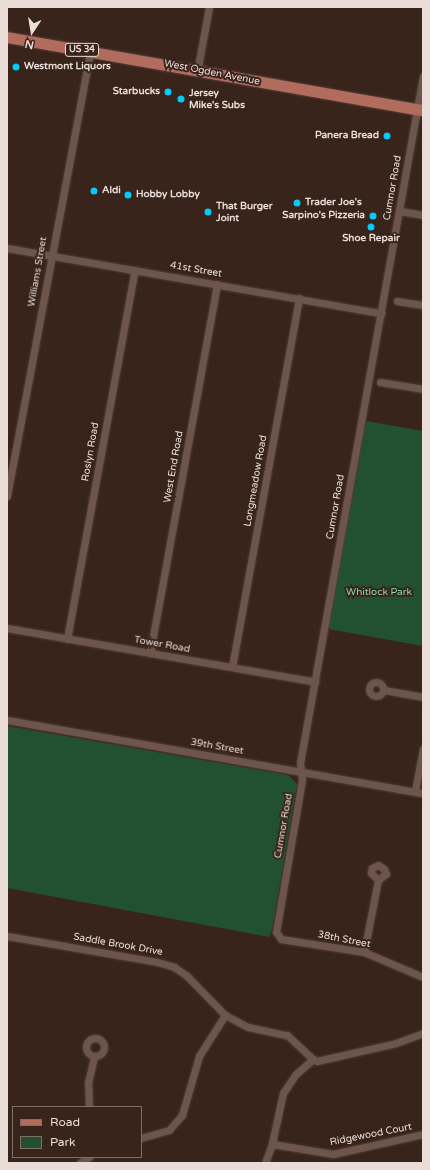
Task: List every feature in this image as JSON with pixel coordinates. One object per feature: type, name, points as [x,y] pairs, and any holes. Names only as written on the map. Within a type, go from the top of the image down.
[{"type":"main road","name":"West Ogden Avenue","points":[[7,37],[90,51],[197,72],[420,109]]},
{"type":"street","points":[[197,72],[209,7]]},
{"type":"street","name":"Williams Street","points":[[7,496],[90,51]]},
{"type":"street","name":"Cumnor Road","points":[[281,939],[276,932],[302,780],[300,763],[381,313],[420,109],[423,76]]},
{"type":"street","points":[[400,211],[423,216]]},
{"type":"street","name":"41st Street","points":[[7,248],[381,313]]},
{"type":"street","name":"Roslyn Road","points":[[68,639],[135,270]]},
{"type":"street","name":"West End Road","points":[[150,653],[217,284]]},
{"type":"street","name":"Longmeadow Road","points":[[232,667],[299,298]]},
{"type":"street","points":[[397,301],[423,305]]},
{"type":"street","points":[[380,382],[423,389]]},
{"type":"street","name":"Tower Road","points":[[7,628],[314,682]]},
{"type":"street","points":[[384,690],[423,697]]},
{"type":"street","name":"39th Street","points":[[7,720],[423,793]]},
{"type":"street","points":[[415,791],[423,749]]},
{"type":"street","points":[[364,952],[378,880]]},
{"type":"street","name":"Saddle Brook Drive","points":[[7,936],[166,964],[186,975],[225,1015],[248,1027],[287,1035],[313,1059]]},
{"type":"street","name":"38th Street","points":[[281,939],[364,952],[423,977]]},
{"type":"street","points":[[142,1138],[169,1130],[182,1116],[199,1056],[225,1015]]},
{"type":"street","points":[[266,1163],[272,1144],[283,1093],[296,1074],[313,1059],[317,1061],[396,1043],[423,1033]]},
{"type":"street","points":[[89,1106],[88,1083],[94,1056]]},
{"type":"street","name":"Ridgewood Court","points":[[272,1144],[333,1154],[423,1134]]},
{"type":"green space","name":"Whitlock Park","points":[[366,421],[423,431],[423,646],[328,629]]},
{"type":"green space","points":[[7,726],[288,775],[297,784],[272,930],[269,937],[7,888]]},
{"type":"place","name":"Westmont Liquors","points":[[16,67]]},
{"type":"place","name":"Starbucks","points":[[168,92]]},
{"type":"place","name":"Jersey Mike's Subs","points":[[181,99]]},
{"type":"place","name":"Panera Bread","points":[[387,136]]},
{"type":"place","name":"Aldi","points":[[94,191]]},
{"type":"place","name":"Hobby Lobby","points":[[128,195]]},
{"type":"place","name":"Trader Joe's","points":[[297,203]]},
{"type":"place","name":"That Burger Joint","points":[[208,212]]},
{"type":"place","name":"Sarpino's Pizzeria","points":[[373,216]]},
{"type":"place","name":"Shoe Repair","points":[[371,227]]}]
